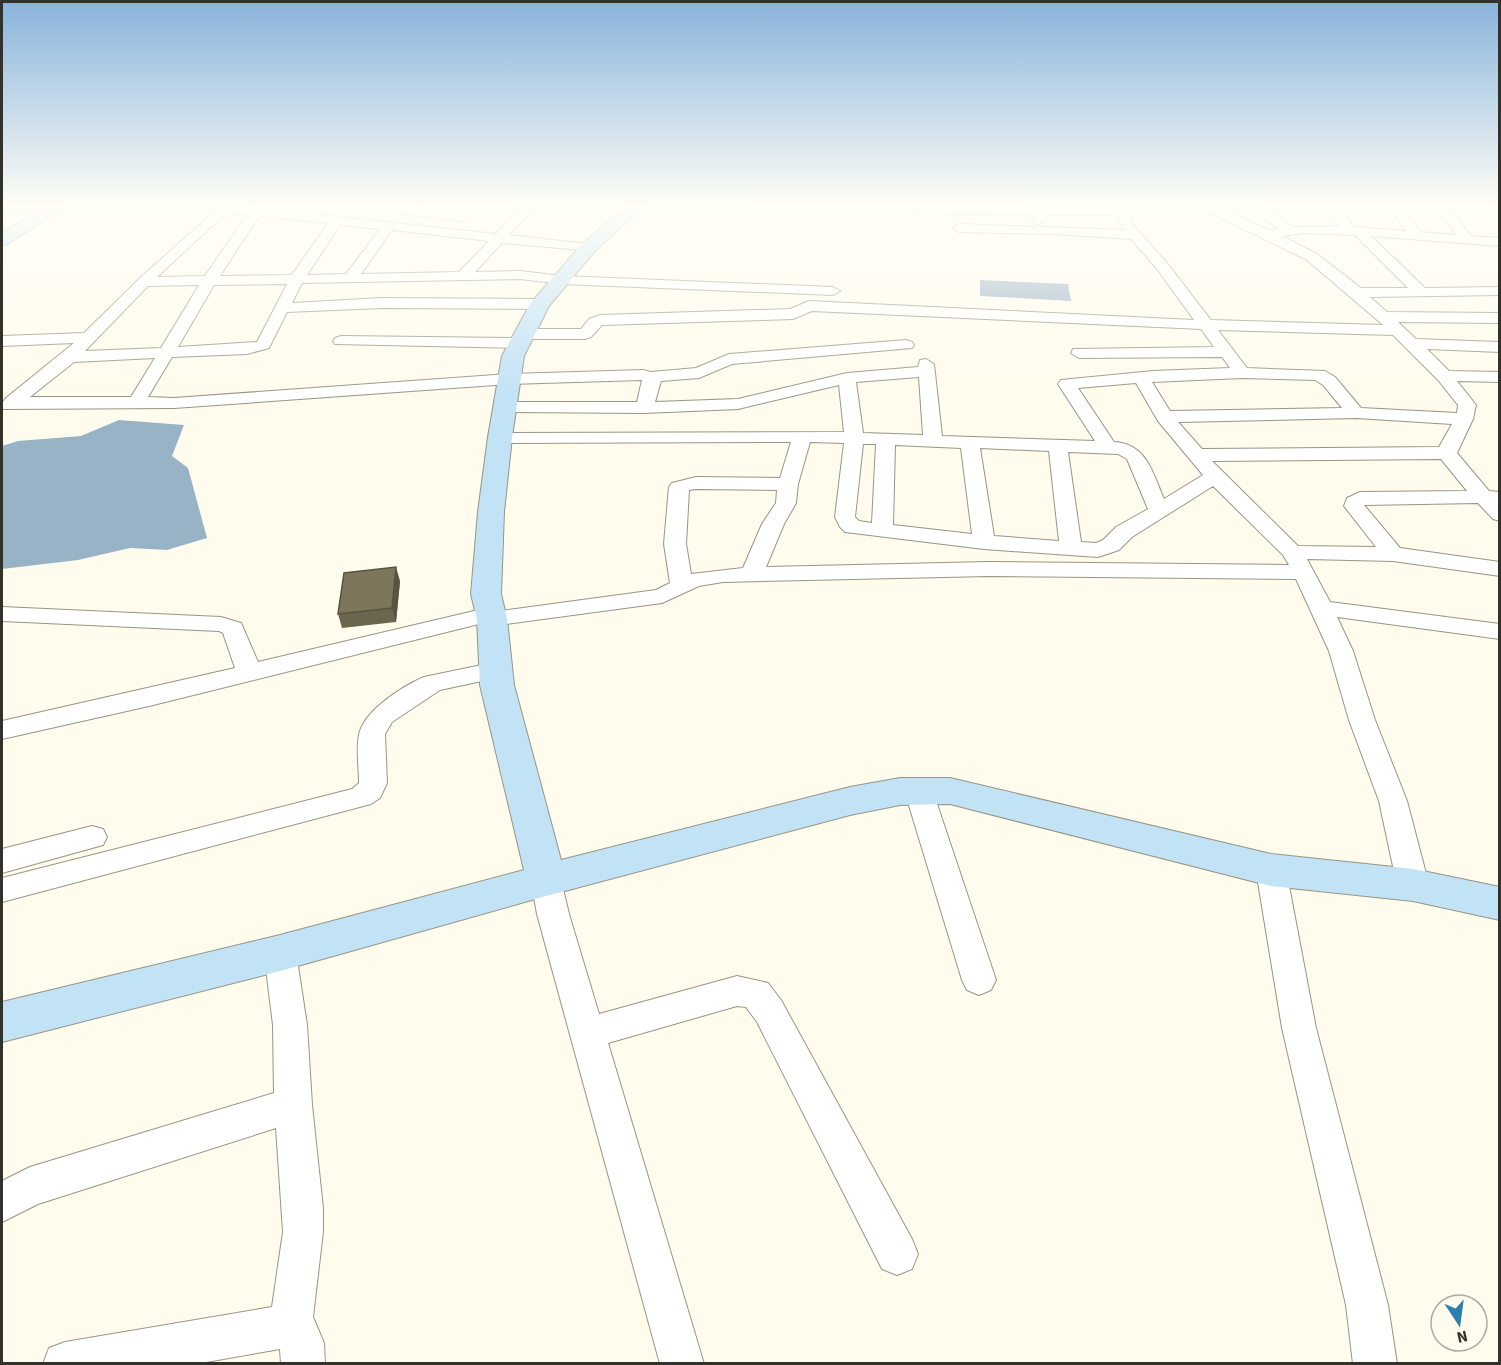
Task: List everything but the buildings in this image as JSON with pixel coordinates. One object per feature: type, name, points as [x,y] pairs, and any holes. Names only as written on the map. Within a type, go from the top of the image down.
[{"type":"street","points":[[7,406],[70,357],[158,269]]},
{"type":"street","points":[[136,403],[218,269]]},
{"type":"street","points":[[70,357],[258,347],[266,341],[281,308],[303,269]]},
{"type":"street","points":[[351,276],[357,269]]},
{"type":"street","points":[[463,276],[470,269]]},
{"type":"street","points":[[144,282],[351,276],[520,275],[554,269]]},
{"type":"street","points":[[575,269],[540,304],[513,356],[501,437],[486,572],[486,594],[491,616],[497,685],[546,880],[587,1033],[682,1364]]},
{"type":"street","points":[[626,269],[853,292]]},
{"type":"street","points":[[1164,269],[1242,374]]},
{"type":"street","points":[[1327,269],[1357,293],[1444,376],[1467,405],[1464,419],[1449,444],[1447,453],[1456,467],[1491,497],[1500,515]]},
{"type":"street","points":[[1395,269],[1420,291]]},
{"type":"street","points":[[1357,293],[1500,291]]},
{"type":"street","points":[[924,296],[932,298],[938,313]]},
{"type":"street","points":[[281,308],[382,303],[540,304]]},
{"type":"street","points":[[585,334],[595,322],[600,320],[793,314],[809,306],[1207,325],[1396,330]]},
{"type":"street","points":[[1383,317],[1500,318]]},
{"type":"street","points":[[341,341],[523,338],[710,330]]},
{"type":"street","points":[[2,340],[87,338]]},
{"type":"street","points":[[1411,344],[1500,347]]},
{"type":"street","points":[[7,406],[217,400],[509,379],[650,377],[699,373],[729,359],[906,345]]},
{"type":"street","points":[[1079,353],[1226,352]]},
{"type":"street","points":[[506,407],[644,408],[738,404],[847,378],[926,368],[933,441]]},
{"type":"street","points":[[1108,447],[1067,384],[1145,377],[1242,374],[1319,375],[1329,381],[1356,413]]},
{"type":"street","points":[[1444,376],[1500,377]]},
{"type":"street","points":[[644,408],[652,381],[650,377]]},
{"type":"street","points":[[1145,377],[1142,382],[1164,417],[1215,476],[1292,552],[1304,573],[1341,651],[1362,720],[1393,801],[1413,885]]},
{"type":"street","points":[[847,378],[854,439],[845,517],[847,523],[853,527],[984,542],[1107,548],[1124,532],[1215,476]]},
{"type":"street","points":[[1164,417],[1356,413],[1464,419]]},
{"type":"street","points":[[501,437],[802,436],[1123,448],[1136,456],[1158,511]]},
{"type":"street","points":[[751,575],[773,524],[786,503],[788,484],[802,436]]},
{"type":"street","points":[[882,530],[886,440]]},
{"type":"street","points":[[970,443],[984,542]]},
{"type":"street","points":[[1058,446],[1071,548]]},
{"type":"street","points":[[1197,455],[1447,453]]},
{"type":"street","points":[[682,585],[675,544],[679,488],[686,484],[696,483],[788,484]]},
{"type":"street","points":[[1393,554],[1354,506],[1354,502],[1360,498],[1491,497]]},
{"type":"street","points":[[1292,552],[1393,554],[1500,569]]},
{"type":"street","points":[[2,730],[491,616],[662,596],[682,585],[705,577],[989,569],[1304,573]]},
{"type":"street","points":[[1322,608],[1500,632]]},
{"type":"street","points":[[2,614],[221,624],[233,628],[249,671]]},
{"type":"street","points":[[2,890],[361,796],[370,791],[373,783],[372,734],[383,716],[433,683],[496,670]]},
{"type":"street","points":[[2,1022],[280,953],[546,880],[850,801],[887,792],[918,789],[950,791],[1271,870],[1413,885],[1500,904]]},
{"type":"street","points":[[918,789],[979,980]]},
{"type":"street","points":[[2,861],[93,837]]},
{"type":"street","points":[[1271,870],[1299,1028],[1367,1305],[1375,1364]]},
{"type":"street","points":[[65,1364],[298,1344],[303,1208],[293,1105],[290,1025],[280,953]]},
{"type":"street","points":[[587,1033],[737,991],[756,994],[769,1011],[897,1254]]},
{"type":"street","points":[[2,1202],[30,1187],[293,1105]]},
{"type":"water","points":[[980,280],[1068,284],[1071,301],[980,296]]},
{"type":"water","points":[[119,420],[184,425],[172,456],[188,468],[207,538],[167,550],[130,548],[78,560],[2,569],[2,446],[18,441],[81,436]]}]
